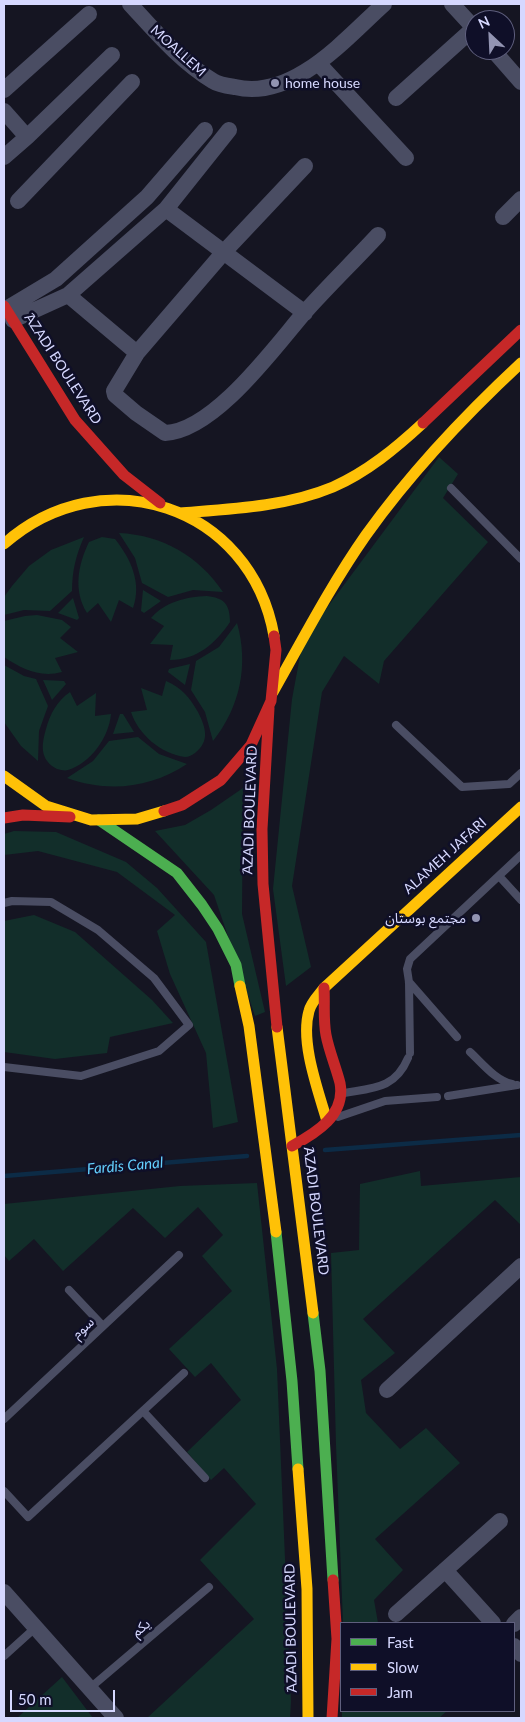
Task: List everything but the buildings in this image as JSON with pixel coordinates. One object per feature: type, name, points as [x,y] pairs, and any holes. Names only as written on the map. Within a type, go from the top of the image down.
[{"type":"main road","name":"َAZADI BOULEVARD","points":[[7,312],[75,420],[124,475],[164,507]]},
{"type":"main road","points":[[180,513],[248,507],[293,500],[331,488],[352,477],[405,441],[521,330]]},
{"type":"main road","points":[[273,692],[347,564],[383,513],[466,415],[521,363]]},
{"type":"main road","points":[[4,544],[34,521],[57,510],[81,503],[131,500],[164,507],[195,520],[222,539],[245,564],[262,593],[275,642],[273,692],[269,708],[259,732],[235,766],[210,789],[181,806],[149,817],[99,820],[66,813],[35,800],[4,776]]},
{"type":"main road","name":"َAZADI BOULEVARD","points":[[269,708],[262,830],[263,884],[275,1008],[320,1370],[337,1639],[332,1718]]},
{"type":"main road","name":"ALAMEH JAFARI","points":[[327,1121],[314,1076],[306,1025],[309,1010],[324,988],[521,807]]},
{"type":"main road","points":[[4,818],[23,815],[82,817]]},
{"type":"main road","name":"َAZADI BOULEVARD","points":[[99,820],[177,873],[218,929],[236,965],[250,1036],[273,1207],[292,1381],[307,1589],[308,1718]]},
{"type":"main road","points":[[292,1146],[311,1135],[327,1121],[337,1108],[341,1093],[326,1034],[324,988]]},
{"type":"street","name":"MOALLEM","points":[[130,4],[164,41],[188,63],[215,82],[242,89],[269,88],[296,79],[318,63],[384,4]]},
{"type":"street","points":[[452,4],[465,19]]},
{"type":"street","points":[[4,90],[90,14]]},
{"type":"street","points":[[396,98],[465,37]]},
{"type":"street","points":[[4,157],[112,55]]},
{"type":"street","points":[[502,60],[521,82]]},
{"type":"street","points":[[318,63],[406,158]]},
{"type":"street","points":[[18,201],[132,82]]},
{"type":"street","points":[[4,111],[27,137]]},
{"type":"street","points":[[7,312],[56,279],[147,197],[205,130]]},
{"type":"street","points":[[7,312],[68,296],[166,209],[229,130]]},
{"type":"street","points":[[305,166],[223,253],[137,354],[114,391],[115,395],[136,413],[165,433],[194,424],[212,413],[254,372],[304,313],[378,235]]},
{"type":"street","points":[[504,216],[521,199]]},
{"type":"street","points":[[166,209],[304,313]]},
{"type":"street","points":[[68,296],[137,354]]},
{"type":"street","points":[[387,1390],[521,1266]]},
{"type":"street","points":[[396,1614],[500,1521]]},
{"type":"street","points":[[445,1570],[492,1622]]},
{"type":"street","points":[[4,1592],[116,1718]]},
{"type":"lane","points":[[451,488],[521,559]]},
{"type":"lane","points":[[396,725],[462,787],[509,784],[521,773]]},
{"type":"lane","points":[[341,1093],[387,1084],[400,1073],[409,1056],[409,982],[407,969],[410,959],[521,855]]},
{"type":"lane","points":[[499,876],[521,900]]},
{"type":"lane","points":[[4,903],[12,900],[51,902],[98,930],[154,978],[189,1025],[159,1051],[81,1076],[4,1067]]},
{"type":"lane","points":[[409,982],[457,1037]]},
{"type":"lane","points":[[470,1052],[504,1082],[519,1085]]},
{"type":"lane","points":[[448,1096],[519,1085]]},
{"type":"lane","points":[[327,1121],[386,1101],[437,1097]]},
{"type":"lane","name":"سوم","points":[[4,1419],[179,1255]]},
{"type":"lane","points":[[69,1290],[103,1326]]},
{"type":"lane","points":[[4,1491],[28,1517],[184,1373]]},
{"type":"lane","points":[[143,1411],[204,1478]]},
{"type":"lane","name":"یکم","points":[[90,1688],[209,1587]]},
{"type":"lane","points":[[4,1656],[35,1628]]},
{"type":"green space","points":[[439,457],[458,474],[443,498],[488,542],[384,661],[379,684],[344,656],[322,692],[292,886],[311,967],[286,986],[273,889],[292,699],[303,640]]},
{"type":"green space","points":[[119,533],[150,538],[178,550],[203,568],[223,592],[193,590],[168,597],[142,583],[135,558]]},
{"type":"green space","points":[[84,537],[75,563],[72,591],[50,611],[24,610],[4,615],[4,597],[29,566],[51,550]]},
{"type":"green space","points":[[102,537],[115,539],[126,555],[133,572],[136,589],[133,608],[119,600],[111,622],[98,603],[87,613],[80,595],[79,586],[82,560],[89,542]]},
{"type":"green space","points":[[143,590],[161,601],[144,613],[141,611]]},
{"type":"green space","points":[[207,596],[218,598],[225,603],[229,611],[230,622],[219,637],[205,649],[189,657],[170,660],[173,645],[150,644],[164,626],[151,618],[163,608],[176,601]]},
{"type":"green space","points":[[73,598],[79,618],[77,620],[58,613]]},
{"type":"green space","points":[[37,615],[62,620],[71,627],[60,638],[78,652],[55,658],[62,672],[54,674],[39,673],[4,657],[4,621]]},
{"type":"green space","points":[[237,623],[242,654],[240,685],[230,714],[213,741],[205,712],[191,690],[196,661],[219,647]]},
{"type":"green space","points":[[190,664],[185,685],[168,672],[169,669]]},
{"type":"green space","points":[[4,665],[24,676],[36,679],[48,706],[39,731],[38,761],[21,746],[4,722]]},
{"type":"green space","points":[[43,680],[64,681],[66,684],[52,700]]},
{"type":"green space","points":[[166,681],[176,686],[188,698],[198,712],[205,729],[203,744],[195,753],[188,757],[167,752],[152,742],[139,728],[131,712],[147,710],[141,688],[162,696]]},
{"type":"green space","points":[[70,692],[77,706],[96,693],[95,716],[111,714],[107,731],[97,748],[84,762],[76,767],[64,770],[57,769],[47,761],[43,752],[43,741],[52,713],[61,699]]},
{"type":"green space","points":[[120,714],[123,714],[134,732],[113,734]]},
{"type":"green space","points":[[138,737],[159,754],[187,764],[159,778],[129,786],[98,786],[67,778],[93,761],[109,741]]},
{"type":"green space","points":[[243,788],[242,914],[265,1012],[255,1016],[214,895],[155,831],[185,825]]},
{"type":"green space","points":[[14,831],[56,832],[126,862],[157,888],[206,942],[238,1122],[213,1128],[206,1053],[170,974],[157,931],[175,915],[117,872],[38,851],[4,855],[4,834]]},
{"type":"green space","points":[[34,915],[75,932],[152,1000],[173,1023],[110,1037],[107,1053],[55,1059],[4,1052],[4,921]]},
{"type":"green space","points":[[420,1171],[421,1186],[521,1177],[521,1225],[495,1200],[363,1319],[395,1353],[361,1380],[366,1413],[400,1449],[426,1428],[460,1463],[375,1539],[403,1570],[374,1600],[378,1622],[343,1622],[331,1253],[359,1250],[360,1184]]},
{"type":"green space","points":[[257,1183],[277,1369],[291,1701],[290,1718],[147,1718],[254,1619],[200,1560],[256,1504],[224,1468],[211,1480],[187,1452],[241,1400],[211,1363],[195,1377],[169,1349],[232,1291],[202,1256],[223,1235],[198,1207],[165,1238],[133,1208],[63,1271],[34,1239],[9,1261],[4,1255],[4,1204],[180,1186]]},
{"type":"green space","points":[[62,1677],[93,1718],[17,1718]]},
{"type":"green space","points":[[342,1712],[446,1712],[439,1718],[342,1718]]},
{"type":"waterway","name":"Fardis Canal","points":[[325,1150],[521,1135]]},
{"type":"waterway","name":"Fardis Canal","points":[[4,1176],[247,1156]]},
{"type":"traffic: fast","points":[[99,820],[177,873],[218,929],[236,965],[240,986]]},
{"type":"traffic: fast","points":[[276,1232],[292,1381],[298,1469]]},
{"type":"traffic: fast","points":[[313,1313],[320,1371],[333,1580]]},
{"type":"traffic: slow","points":[[273,692],[341,573],[383,512],[439,445],[521,363]]},
{"type":"traffic: slow","points":[[180,513],[258,506],[315,494],[346,481],[381,459],[423,423]]},
{"type":"traffic: slow","points":[[4,544],[43,518],[84,503],[126,500],[167,508],[204,526],[236,554],[260,591],[274,636]]},
{"type":"traffic: slow","points":[[4,776],[46,806],[91,820],[137,819],[164,811]]},
{"type":"traffic: slow","points":[[327,1121],[308,1051],[307,1023],[313,1002],[324,988],[521,807]]},
{"type":"traffic: slow","points":[[240,986],[249,1026],[276,1232]]},
{"type":"traffic: slow","points":[[277,1027],[313,1313]]},
{"type":"traffic: slow","points":[[298,1469],[307,1589],[308,1718]]},
{"type":"traffic: jam","points":[[4,306],[75,420],[124,475],[160,503]]},
{"type":"traffic: jam","points":[[423,423],[521,330]]},
{"type":"traffic: jam","points":[[164,811],[182,805],[221,780],[251,745],[271,701],[276,650],[274,636]]},
{"type":"traffic: jam","points":[[269,708],[262,829],[263,884],[277,1027]]},
{"type":"traffic: jam","points":[[4,818],[23,815],[70,817]]},
{"type":"traffic: jam","points":[[292,1146],[327,1122],[334,1114],[341,1094],[340,1083],[326,1035],[324,988]]},
{"type":"traffic: jam","points":[[332,1718],[337,1639],[333,1580]]},
{"type":"place","name":"home house","points":[[275,83]]},
{"type":"place","name":"مجتمع بوستان","points":[[476,918]]}]
